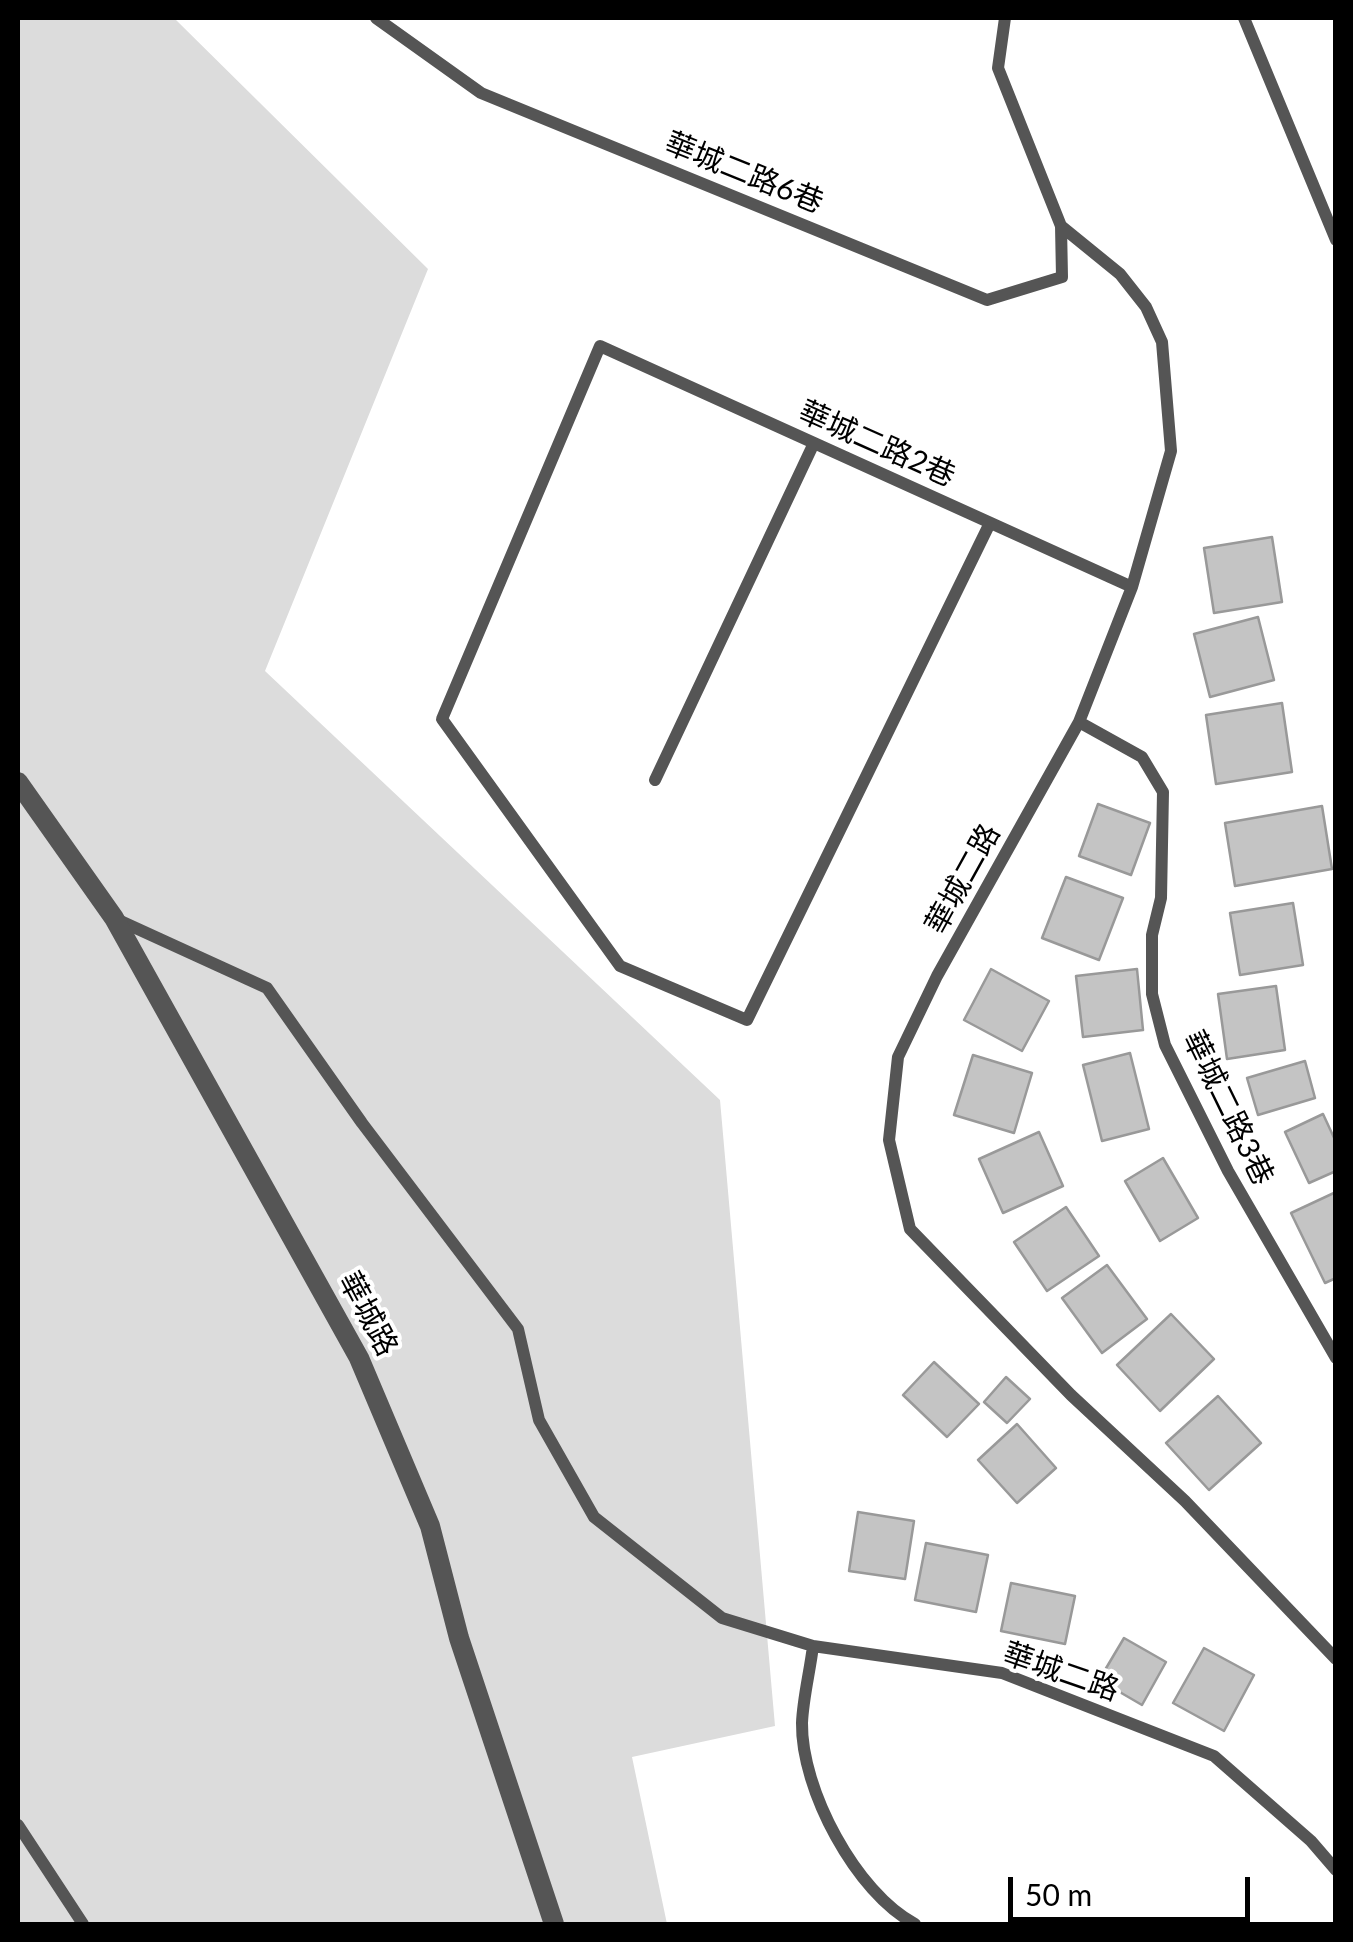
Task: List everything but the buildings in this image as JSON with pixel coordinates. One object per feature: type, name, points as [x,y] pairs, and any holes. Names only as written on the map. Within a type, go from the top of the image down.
[{"type":"street","name":"華城路","points":[[18,782],[114,918],[360,1358],[430,1526],[459,1638],[554,1924]]},
{"type":"lane","name":"華城二路6巷","points":[[376,18],[481,93],[988,300],[1062,277],[1061,226]]},
{"type":"lane","name":"華城二路","points":[[1006,18],[998,68],[1061,226],[1120,274],[1146,307],[1162,342],[1171,452],[1132,587],[1079,722],[938,976],[898,1057],[889,1140],[910,1229],[1071,1395],[1185,1501],[1336,1659]]},
{"type":"lane","points":[[1244,18],[1336,240]]},
{"type":"lane","name":"華城二路2巷","points":[[990,523],[747,1020],[620,966],[442,719],[600,346],[1132,587]]},
{"type":"lane","points":[[655,780],[814,443]]},
{"type":"lane","name":"華城二路3巷","points":[[1079,722],[1142,757],[1164,792],[1161,898],[1152,935],[1152,994],[1165,1045],[1228,1171],[1336,1358]]},
{"type":"lane","name":"華城二路","points":[[114,918],[267,988],[362,1123],[518,1329],[539,1420],[594,1518],[722,1618],[813,1646],[1002,1673],[1214,1756],[1311,1840],[1336,1870]]},
{"type":"lane","points":[[813,1646],[802,1724],[807,1763],[827,1823],[873,1888],[915,1924]]},
{"type":"lane","points":[[18,1825],[83,1924]]},
{"type":"shaded area","points":[[18,18],[174,18],[428,269],[265,671],[720,1100],[775,1726],[632,1757],[667,1924],[18,1924]]}]
